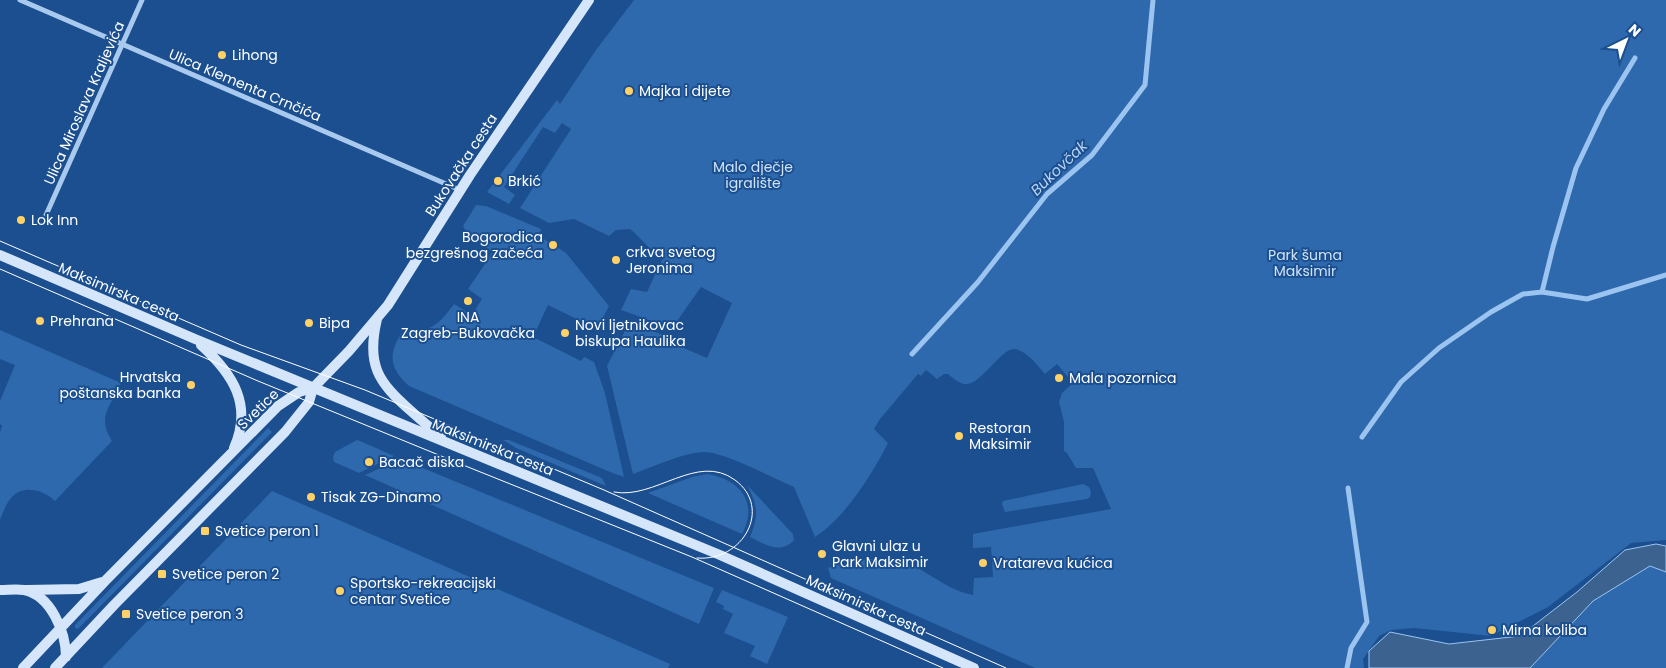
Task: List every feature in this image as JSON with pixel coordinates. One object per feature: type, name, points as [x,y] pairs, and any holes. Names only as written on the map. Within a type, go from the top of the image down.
[{"type":"main road","name":"Bukovačka cesta","points":[[313,388],[378,318],[402,285],[461,190],[589,0]]},
{"type":"main road","name":"Maksimirska cesta","points":[[0,255],[195,339],[720,555],[974,668]]},
{"type":"main road","points":[[378,318],[373,349],[374,362],[382,383],[439,435],[453,445]]},
{"type":"main road","points":[[195,339],[223,366],[240,400],[242,420],[231,454]]},
{"type":"main road","points":[[56,668],[114,605],[285,432],[309,402],[313,388]]},
{"type":"main road","name":"Svetice","points":[[23,668],[105,581],[285,401],[299,392],[313,388]]},
{"type":"main road","points":[[0,590],[79,589],[105,581]]},
{"type":"main road","points":[[24,590],[32,593],[45,603],[61,627],[66,657]]},
{"type":"street","name":"Ulica Klementa Crnčića","points":[[20,0],[461,190]]},
{"type":"street","name":"Ulica Miroslava Kraljevića","points":[[46,215],[142,0]]},
{"type":"green space","name":"Park šuma Maksimir","points":[[634,0],[1666,0],[1666,540],[1631,543],[1548,607],[1491,636],[1414,628],[1391,630],[1379,636],[1363,659],[1364,668],[1035,668],[831,578],[828,568],[833,566],[888,558],[915,566],[952,588],[973,595],[974,578],[993,577],[991,547],[973,548],[973,534],[1111,509],[1093,468],[1076,468],[1064,451],[1064,422],[1059,402],[1062,393],[1073,383],[1057,364],[1045,374],[1028,355],[1015,349],[1009,350],[982,376],[968,384],[959,382],[948,374],[944,374],[937,379],[926,370],[921,376],[918,374],[880,419],[874,429],[888,443],[866,481],[837,519],[815,537],[794,487],[723,456],[704,452],[696,453],[678,457],[633,474],[607,366],[629,323],[666,336],[679,343],[679,346],[707,358],[732,303],[701,287],[672,328],[621,310],[631,289],[647,292],[663,258],[630,229],[616,230],[609,236],[574,219],[549,223],[520,208],[571,129],[562,123],[555,133],[543,127],[504,187],[515,195],[509,204],[487,192],[557,100],[560,104],[596,50]]},
{"type":"green space","points":[[476,205],[486,206],[541,229],[539,236],[566,253],[609,306],[597,329],[548,305],[533,337],[581,361],[584,357],[594,362],[605,393],[624,477],[409,386],[397,373],[394,367],[393,354],[394,347],[402,332],[423,330],[435,325],[454,304],[472,315],[482,299],[468,289],[492,252],[467,233],[463,226]]},
{"type":"green space","points":[[0,330],[121,383],[105,418],[107,432],[112,441],[55,501],[45,494],[33,490],[21,491],[9,500],[0,520],[0,432],[2,426],[0,424],[0,401],[15,365],[0,359]]},
{"type":"green space","points":[[268,428],[272,432],[78,629],[75,628],[75,625]]},
{"type":"green space","points":[[357,440],[394,456],[359,473],[334,462],[335,452]]},
{"type":"green space","points":[[503,440],[509,440],[602,478],[606,486],[516,448]]},
{"type":"green space","points":[[401,459],[714,588],[699,624],[365,475]]},
{"type":"green space","points":[[707,474],[729,481],[743,494],[748,512],[747,523],[742,534],[648,493],[692,477]]},
{"type":"green space","points":[[1083,484],[1089,487],[1091,492],[1090,497],[1087,499],[1005,512],[1002,504],[1003,501]]},
{"type":"green space","points":[[747,485],[793,534],[794,540],[789,544],[784,547],[772,547],[750,537],[755,523],[756,511]]},
{"type":"green space","name":"Sportsko-rekreacijski centar Svetice","points":[[272,491],[670,664],[668,668],[102,668]]},
{"type":"green space","points":[[1656,544],[1666,546],[1666,668],[1512,668],[1577,592],[1625,550]]},
{"type":"green space","points":[[722,590],[788,617],[767,664],[750,656],[755,646],[724,633],[733,614],[723,609],[724,606],[716,602]]},
{"type":"shaded area","points":[[1656,544],[1666,546],[1666,572],[1650,566],[1593,601],[1530,668],[1369,668],[1369,651],[1390,632],[1449,644],[1520,636],[1577,592],[1625,550]]},
{"type":"waterway","name":"Bukovčak","points":[[912,354],[978,282],[1047,194],[1092,155],[1145,85],[1153,0]]},
{"type":"waterway","points":[[1542,292],[1576,168],[1604,109],[1635,58]]},
{"type":"waterway","points":[[1362,437],[1401,382],[1439,348],[1491,312],[1523,294],[1542,292],[1587,299],[1666,275]]},
{"type":"waterway","points":[[1347,668],[1351,648],[1367,622],[1348,488]]},
{"type":"tram line","points":[[0,241],[241,345],[365,390],[604,490],[1006,668]]},
{"type":"tram line","points":[[0,269],[258,381],[692,557],[943,668]]},
{"type":"tram line","points":[[614,492],[629,493],[645,490],[691,474],[706,471],[721,473],[735,480],[746,492],[752,505],[752,518],[748,531],[728,551],[713,557],[697,558]]},
{"type":"place","name":"Lihong","points":[[222,55]]},
{"type":"place","name":"Majka i dijete","points":[[629,91]]},
{"type":"place","name":"Brkić","points":[[498,181]]},
{"type":"place","name":"Lok Inn","points":[[21,220]]},
{"type":"place","name":"Bogorodica bezgrešnog začeća","points":[[553,245]]},
{"type":"place","name":"crkva svetog Jeronima","points":[[616,260]]},
{"type":"place","name":"INA Zagreb-Bukovačka","points":[[468,301]]},
{"type":"place","name":"Prehrana","points":[[40,321]]},
{"type":"place","name":"Bipa","points":[[309,323]]},
{"type":"place","name":"Novi ljetnikovac biskupa Haulika","points":[[565,333]]},
{"type":"place","name":"Mala pozornica","points":[[1059,378]]},
{"type":"place","name":"Hrvatska poštanska banka","points":[[191,385]]},
{"type":"place","name":"Restoran Maksimir","points":[[959,436]]},
{"type":"place","name":"Bacač diska","points":[[369,462]]},
{"type":"place","name":"Tisak ZG-Dinamo","points":[[311,497]]},
{"type":"place","name":"Svetice peron 1","points":[[205,531]]},
{"type":"place","name":"Glavni ulaz u Park Maksimir","points":[[822,554]]},
{"type":"place","name":"Vratareva kućica","points":[[983,563]]},
{"type":"place","name":"Svetice peron 2","points":[[162,574]]},
{"type":"place","name":"Sportsko-rekreacijski centar Svetice","points":[[340,591]]},
{"type":"place","name":"Svetice peron 3","points":[[126,614]]},
{"type":"place","name":"Mirna koliba","points":[[1492,630]]},
{"type":"park label","name":"Malo dječje igralište","points":[[753,176]]}]
